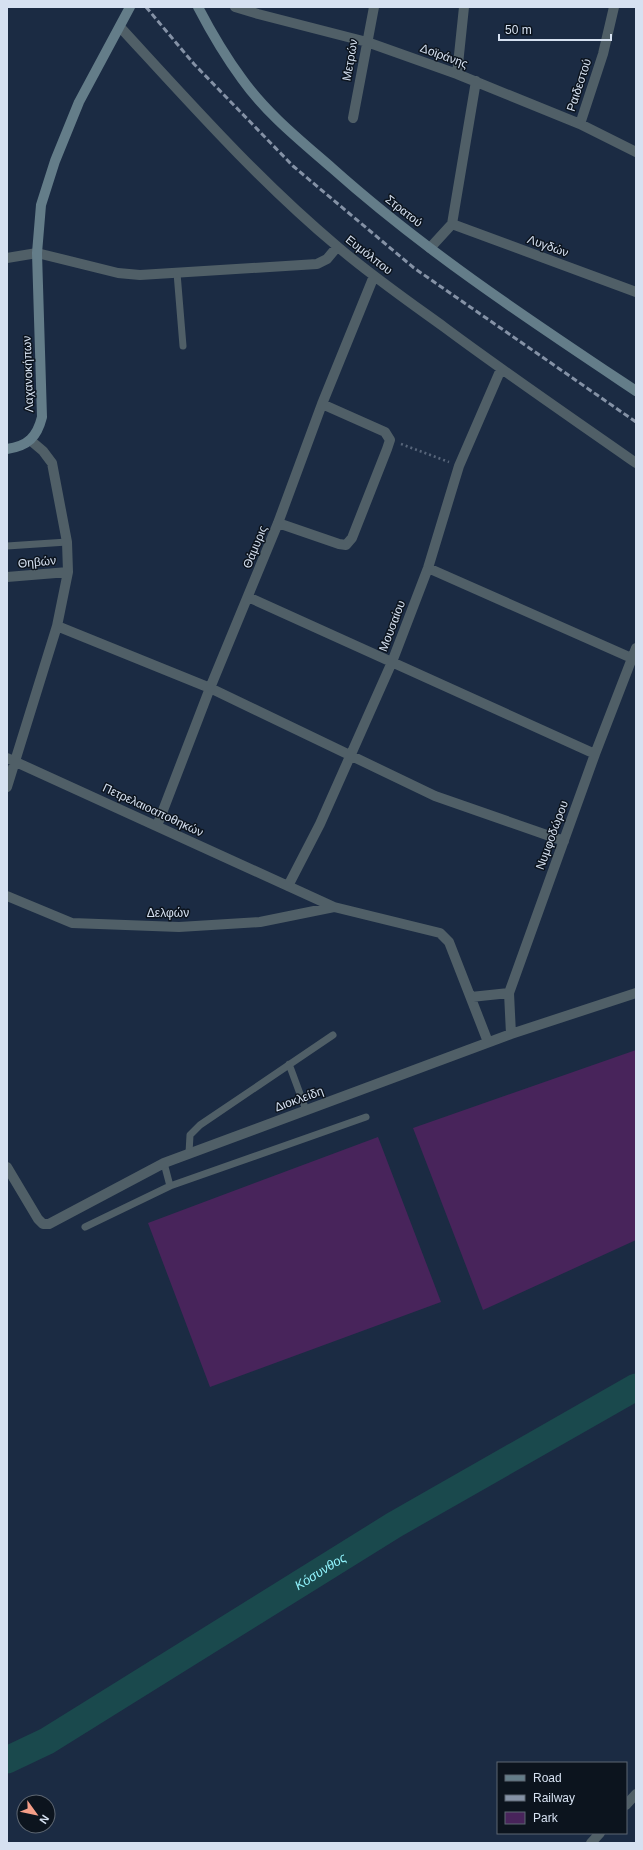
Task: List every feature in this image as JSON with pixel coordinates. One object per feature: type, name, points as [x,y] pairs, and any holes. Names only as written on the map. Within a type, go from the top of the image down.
[{"type":"main road","name":"Στρατού","points":[[198,7],[211,31],[242,80],[265,107],[304,144],[356,189],[430,248],[529,320],[636,391]]},
{"type":"main road","name":"Λαχανοκήπων","points":[[30,440],[39,429],[42,417],[37,253],[41,205],[55,161],[79,102],[120,27],[126,9]]},
{"type":"main road","points":[[7,449],[20,447],[30,440]]},
{"type":"street","name":"Δοϊράνης","points":[[236,7],[367,42],[457,74],[580,124],[636,152]]},
{"type":"street","name":"Μετρών","points":[[353,118],[374,7]]},
{"type":"street","points":[[457,74],[464,7]]},
{"type":"street","name":"Ραιδεστού","points":[[580,124],[603,54],[614,7]]},
{"type":"street","name":"Ευμόλπου","points":[[120,27],[190,103],[281,197],[337,247],[501,369],[636,464]]},
{"type":"street","points":[[430,248],[452,224],[476,81]]},
{"type":"street","name":"Λυγδών","points":[[452,224],[636,292]]},
{"type":"street","points":[[7,258],[37,253],[118,273],[140,275],[317,264],[327,259],[337,247]]},
{"type":"street","name":"Θάμυρις","points":[[157,826],[210,688],[278,522],[322,404],[374,276]]},
{"type":"street","name":"Μουσαίου","points":[[288,886],[320,824],[392,662],[428,568],[459,466],[501,369]]},
{"type":"street","points":[[278,522],[339,544],[346,544],[352,538],[390,440],[385,432],[322,404]]},
{"type":"street","points":[[7,787],[11,759],[57,626],[68,572],[67,542],[52,463],[43,451],[30,440]]},
{"type":"street","points":[[428,568],[635,655]]},
{"type":"street","name":"Θηβών","points":[[7,577],[68,572]]},
{"type":"street","points":[[248,597],[595,754]]},
{"type":"street","points":[[57,626],[210,688],[435,796],[564,841]]},
{"type":"street","name":"Νυμφοδώρου","points":[[511,1034],[509,993],[595,754],[635,655]]},
{"type":"street","name":"Πετρελαιοαποθηκών","points":[[11,759],[334,906],[440,933],[449,942],[488,1042]]},
{"type":"street","name":"Δελφών","points":[[7,896],[72,924],[179,927],[260,922],[334,906]]},
{"type":"street","points":[[471,997],[509,993]]},
{"type":"street","name":"Διοκλείδη","points":[[7,1167],[38,1219],[43,1224],[49,1224],[164,1163],[189,1153],[488,1042],[636,993]]},
{"type":"street","points":[[627,1804],[636,1794]]},
{"type":"street","points":[[591,1843],[599,1834]]},
{"type":"lane","points":[[177,273],[183,346]]},
{"type":"lane","points":[[7,546],[67,542]]},
{"type":"lane","points":[[189,1153],[190,1135],[200,1125],[333,1035]]},
{"type":"lane","points":[[289,1064],[306,1110]]},
{"type":"lane","points":[[85,1227],[170,1186],[366,1117]]},
{"type":"lane","points":[[164,1163],[170,1186]]},
{"type":"path","points":[[390,440],[459,466]]},
{"type":"green space","points":[[636,1050],[636,1240],[483,1310],[413,1128]]},
{"type":"green space","points":[[378,1137],[441,1302],[210,1387],[148,1223]]},
{"type":"waterway","name":"Κόσυνθος","points":[[7,1760],[47,1741],[394,1525],[636,1387]]},
{"type":"railway","points":[[146,7],[194,64],[293,166],[414,268],[636,422]]}]
